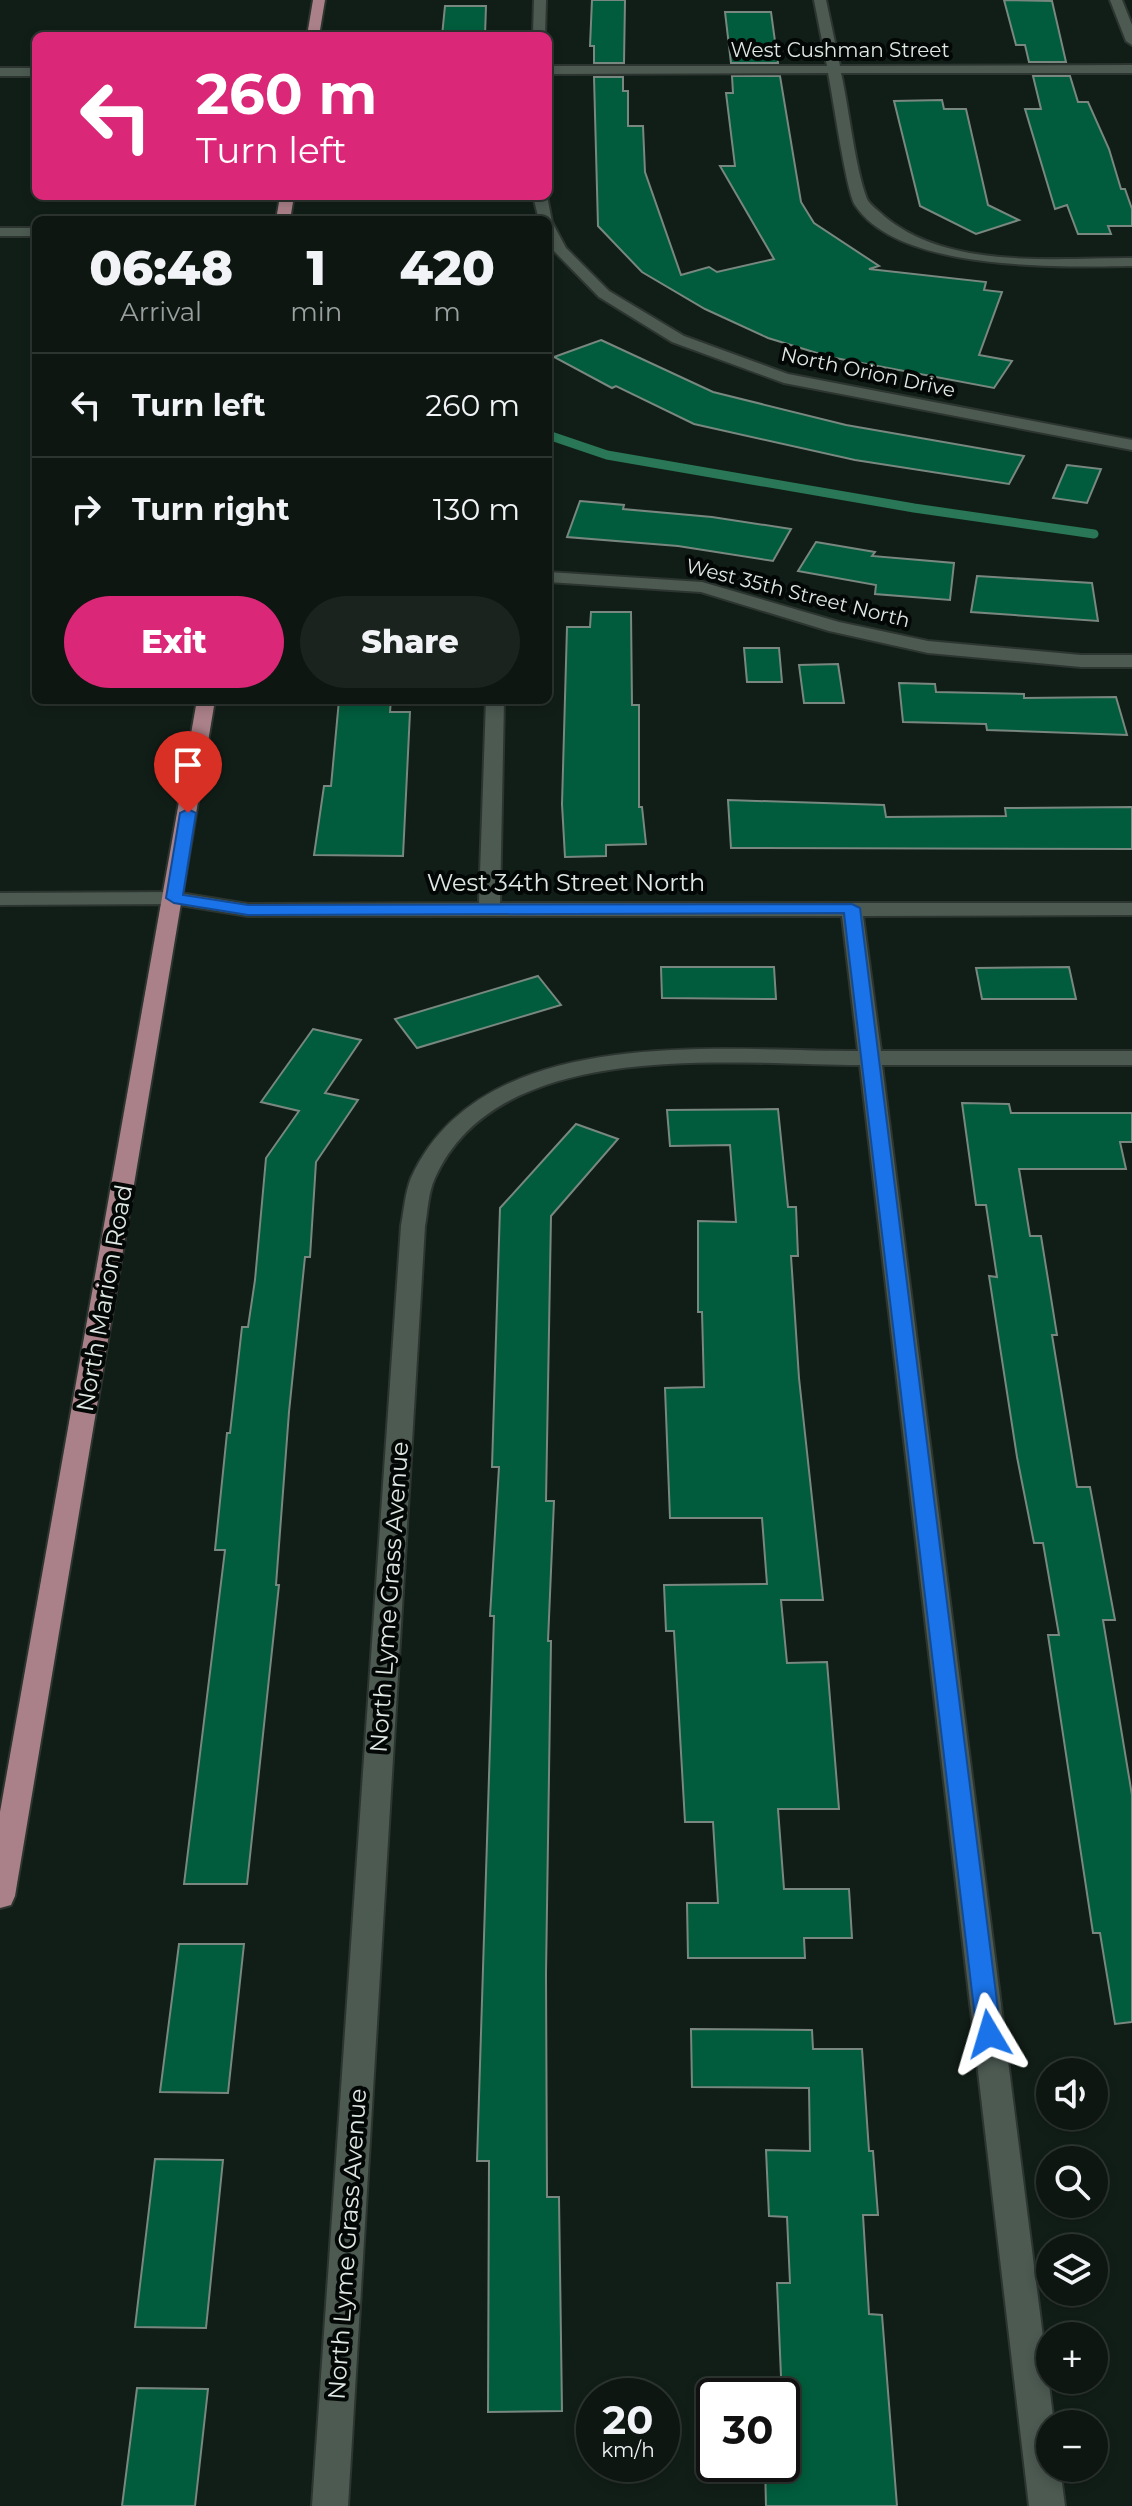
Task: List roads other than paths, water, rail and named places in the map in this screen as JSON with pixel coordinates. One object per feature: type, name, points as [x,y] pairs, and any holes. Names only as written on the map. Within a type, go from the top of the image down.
[{"type":"main road","points":[[314,32],[319,0]]},
{"type":"main road","name":"North Marion Road","points":[[0,1896],[205,704]]},
{"type":"street","points":[[539,32],[540,0]]},
{"type":"street","points":[[820,0],[861,203],[894,232],[990,259],[1132,262]]},
{"type":"street","points":[[1116,0],[1132,41]]},
{"type":"street","name":"West Cushman Street","points":[[552,70],[1132,69]]},
{"type":"street","points":[[0,72],[32,72]]},
{"type":"street","points":[[0,232],[32,232]]},
{"type":"street","name":"North Orion Drive","points":[[552,234],[560,250],[604,294],[678,339],[784,378],[1132,445]]},
{"type":"street","name":"West 35th Street North","points":[[552,577],[702,587],[835,627],[928,647],[1081,661],[1132,661]]},
{"type":"street","points":[[489,908],[495,704]]},
{"type":"street","name":"West 34th Street North","points":[[0,899],[174,898],[248,910],[1132,909]]},
{"type":"street","points":[[852,908],[1047,2506]]},
{"type":"street","name":"North Lyme Grass Avenue","points":[[330,2506],[413,1226],[423,1178],[451,1132],[488,1103],[539,1077],[635,1058],[1132,1058]]},
{"type":"waterway","points":[[552,436],[607,455],[914,508],[1094,534]]}]
